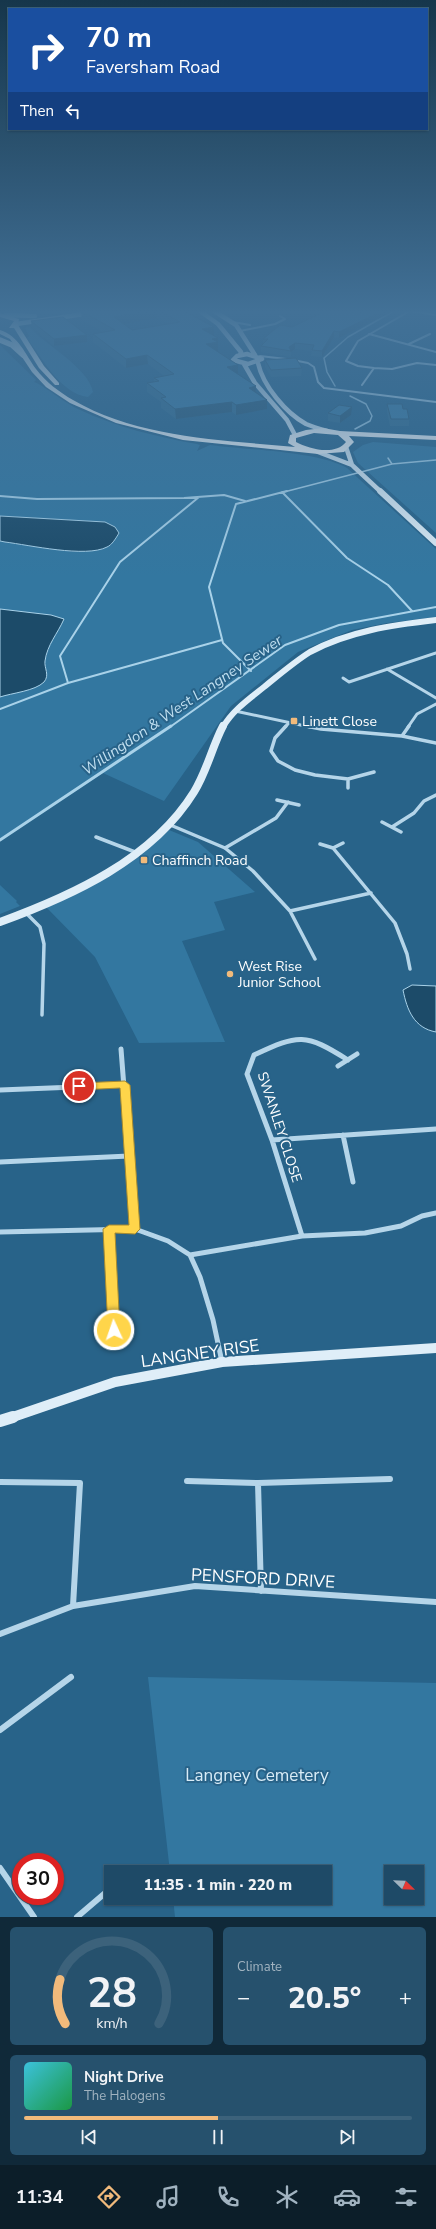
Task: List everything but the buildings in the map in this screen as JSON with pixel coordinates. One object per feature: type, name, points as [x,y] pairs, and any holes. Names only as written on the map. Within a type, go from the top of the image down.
[{"type":"highway","points":[[67,398],[91,411],[118,422],[183,438],[318,452],[334,451],[348,446],[375,440],[436,444]]},
{"type":"highway","points":[[80,398],[100,409],[145,424],[188,434],[244,440],[282,439],[312,431],[327,431],[436,438]]},
{"type":"highway","points":[[335,432],[349,439],[348,446]]},
{"type":"highway","points":[[294,436],[291,440],[295,446],[307,451]]},
{"type":"street","points":[[269,398],[279,410],[294,436]]},
{"type":"street","points":[[280,398],[297,418],[308,425],[327,431]]},
{"type":"street","points":[[408,398],[436,402]]},
{"type":"street","points":[[348,446],[352,465]]},
{"type":"street","points":[[318,452],[352,465],[436,543]]},
{"type":"street","points":[[0,922],[56,900],[113,870],[168,824],[187,802],[197,786],[212,754],[220,731],[236,711],[288,667],[312,652],[338,640],[368,630],[436,620]]},
{"type":"street","points":[[343,678],[350,682],[436,653]]},
{"type":"street","points":[[387,669],[436,698]]},
{"type":"street","points":[[402,736],[417,714],[436,704]]},
{"type":"street","points":[[236,711],[288,724],[321,729],[402,736],[436,743]]},
{"type":"street","points":[[288,724],[275,738],[271,751],[278,761],[295,770],[348,779],[374,772]]},
{"type":"street","points":[[348,779],[348,788]]},
{"type":"street","points":[[392,827],[414,813],[424,801],[436,795]]},
{"type":"street","points":[[277,800],[299,805]]},
{"type":"street","points":[[225,848],[276,818],[288,802]]},
{"type":"street","points":[[382,822],[401,832]]},
{"type":"street","points":[[168,824],[225,848],[253,871],[290,911],[315,959]]},
{"type":"street","points":[[96,837],[135,852]]},
{"type":"street","points":[[332,848],[343,843]]},
{"type":"street","points":[[320,844],[332,848],[395,923],[407,954],[410,969]]},
{"type":"street","points":[[290,911],[371,893]]},
{"type":"street","points":[[26,913],[40,927],[44,944],[42,1015]]},
{"type":"street","name":"SWANLEY CLOSE","points":[[302,1236],[272,1140],[247,1074],[254,1055],[291,1038],[305,1037],[322,1043],[348,1060]]},
{"type":"street","points":[[121,1049],[135,1229]]},
{"type":"street","points":[[338,1066],[357,1054]]},
{"type":"street","points":[[0,1090],[125,1085]]},
{"type":"street","points":[[272,1140],[436,1130]]},
{"type":"street","points":[[343,1135],[353,1182]]},
{"type":"street","points":[[0,1162],[129,1156]]},
{"type":"street","points":[[190,1255],[302,1236],[365,1232],[401,1226],[422,1216],[436,1213]]},
{"type":"street","points":[[109,1229],[114,1330]]},
{"type":"street","points":[[0,1232],[135,1229],[168,1241],[190,1255],[200,1277],[213,1320],[222,1362]]},
{"type":"street","name":"LANGNEY RISE","points":[[0,1422],[115,1382],[222,1362],[436,1348]]},
{"type":"street","points":[[187,1481],[258,1483],[390,1479]]},
{"type":"street","points":[[0,1482],[80,1484],[73,1606]]},
{"type":"street","points":[[258,1483],[261,1590]]},
{"type":"street","name":"PENSFORD DRIVE","points":[[0,1634],[73,1606],[195,1586],[436,1602]]},
{"type":"street","points":[[0,1730],[71,1677]]},
{"type":"street","points":[[0,1868],[34,1917]]},
{"type":"street","points":[[77,1917],[104,1894]]},
{"type":"green space","points":[[0,398],[60,398],[73,407],[107,421],[152,435],[200,445],[197,451],[210,445],[281,452],[318,458],[334,462],[347,468],[436,549],[436,617],[387,623],[352,630],[298,652],[231,706],[164,801],[103,773],[0,840],[0,697],[36,686],[47,676],[45,662],[50,643],[5,609],[0,609],[0,541],[74,552],[91,551],[105,522],[0,516]]},
{"type":"green space","points":[[373,442],[436,447],[436,533],[358,463],[353,452],[363,445]]},
{"type":"green space","points":[[169,830],[198,842],[255,892],[214,902],[225,930],[182,941],[225,1042],[139,1043],[95,957],[46,907],[119,869]]},
{"type":"green space","points":[[0,885],[17,901],[16,902],[20,906],[0,914]]},
{"type":"green space","name":"Langney Cemetery","points":[[148,1677],[436,1683],[436,1917],[175,1917],[174,1905],[332,1905],[332,1865],[169,1865]]},
{"type":"shaded area","points":[[0,516],[105,522],[115,527],[119,533],[111,545],[98,550],[72,551],[42,548],[0,541]]},
{"type":"shaded area","points":[[0,609],[51,615],[64,619],[50,644],[46,655],[45,664],[47,677],[44,682],[35,688],[0,697]]},
{"type":"shaded area","points":[[412,985],[436,986],[436,1032],[422,1027],[409,1011],[403,990]]},
{"type":"waterway","points":[[355,398],[366,404],[372,416],[370,421],[355,429]]},
{"type":"waterway","points":[[388,458],[392,464]]},
{"type":"waterway","points":[[392,464],[436,460]]},
{"type":"waterway","points":[[284,492],[392,464]]},
{"type":"waterway","points":[[282,492],[287,491]]},
{"type":"waterway","points":[[250,670],[223,643],[209,587],[236,504],[282,492]]},
{"type":"waterway","points":[[282,492],[347,558],[388,585],[412,611]]},
{"type":"waterway","points":[[0,496],[37,499],[184,498],[224,495],[245,501]]},
{"type":"waterway","points":[[68,683],[60,656],[120,562],[199,497]]},
{"type":"waterway","name":"Willingdon & West Langney Sewer","points":[[250,670],[285,645],[339,625],[436,607]]},
{"type":"waterway","points":[[68,683],[222,640]]},
{"type":"waterway","name":"Willingdon & West Langney Sewer","points":[[170,727],[250,670]]},
{"type":"waterway","points":[[0,709],[68,683]]},
{"type":"waterway","name":"Willingdon & West Langney Sewer","points":[[0,840],[171,726]]},
{"type":"place","name":"Linett Close","points":[[294,721]]},
{"type":"place","name":"Chaffinch Road","points":[[144,860]]},
{"type":"place","name":"West Rise Junior School","points":[[230,974]]},
{"type":"route","points":[[79,1086],[125,1085],[135,1229],[109,1229],[114,1330]]}]
